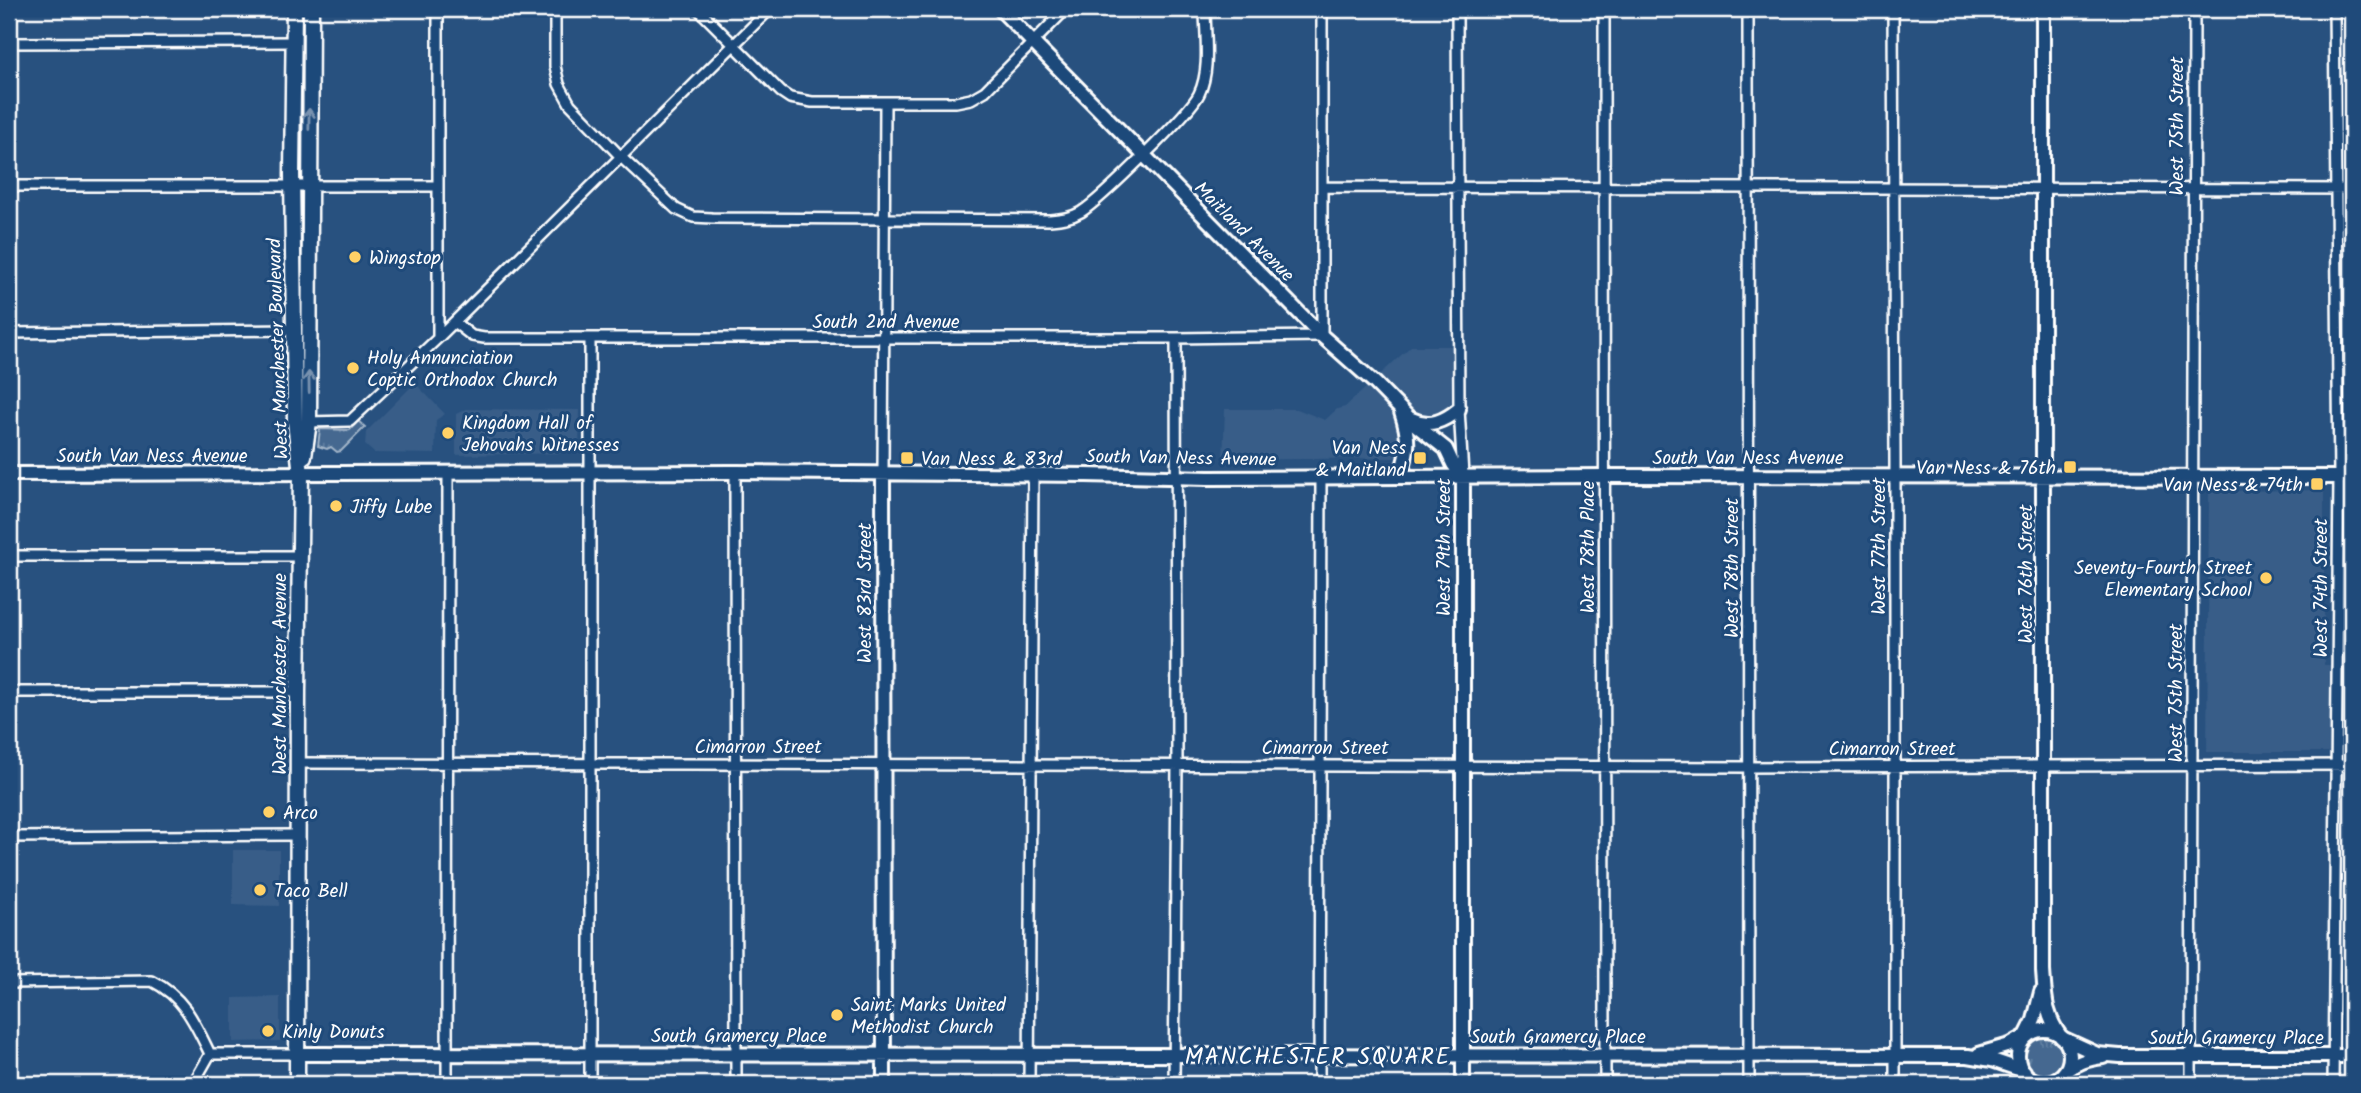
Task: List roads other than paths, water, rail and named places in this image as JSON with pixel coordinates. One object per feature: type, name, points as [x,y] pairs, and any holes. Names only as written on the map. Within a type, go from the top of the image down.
[{"type":"main road","name":"West Manchester Boulevard","points":[[294,9],[294,330],[302,422]]},
{"type":"main road","name":"West Manchester Boulevard","points":[[301,474],[309,187],[310,9]]},
{"type":"main road","name":"West Manchester Avenue","points":[[297,1084],[301,474]]},
{"type":"street","points":[[438,9],[438,338]]},
{"type":"street","points":[[555,9],[555,66],[559,84],[570,104],[621,158],[676,209],[693,217],[885,220],[1060,219],[1079,213],[1143,155],[1200,94],[1205,75],[1205,9]]},
{"type":"street","points":[[698,9],[781,92],[812,102],[956,102],[971,99],[985,91],[1066,9]]},
{"type":"street","points":[[302,422],[350,421],[438,338],[770,9]]},
{"type":"street","name":"Maitland Avenue","points":[[1000,9],[1322,336],[1446,449],[1463,477]]},
{"type":"street","points":[[1322,9],[1322,336]]},
{"type":"street","name":"West 79th Street","points":[[1457,9],[1460,409],[1463,477],[1463,1084]]},
{"type":"street","name":"West 78th Place","points":[[1604,9],[1605,1084]]},
{"type":"street","name":"West 78th Street","points":[[1748,9],[1749,1084]]},
{"type":"street","name":"West 77th Street","points":[[1893,9],[1895,1084]]},
{"type":"street","name":"West 76th Street","points":[[2043,9],[2043,971],[2045,1001],[2051,1023],[2061,1037]]},
{"type":"street","name":"West 75th Street","points":[[2191,1084],[2194,9]]},
{"type":"street","name":"West 74th Street","points":[[2333,1084],[2339,477],[2334,9]]},
{"type":"street","points":[[9,43],[294,42]]},
{"type":"street","name":"West 83rd Street","points":[[884,102],[884,1084]]},
{"type":"street","points":[[9,186],[437,186]]},
{"type":"street","points":[[1322,187],[2352,189]]},
{"type":"street","name":"South 2nd Avenue","points":[[454,322],[472,335],[484,338],[1322,336]]},
{"type":"street","points":[[9,333],[294,330]]},
{"type":"street","points":[[590,338],[590,1084]]},
{"type":"street","points":[[1174,1084],[1177,764],[1176,338]]},
{"type":"street","points":[[1404,412],[1422,423],[1434,423],[1446,419],[1460,409]]},
{"type":"street","points":[[1400,477],[1408,452],[1409,438],[1404,412]]},
{"type":"street","points":[[735,472],[736,1084]]},
{"type":"street","name":"South Van Ness Avenue","points":[[9,474],[735,472],[1176,477],[2352,477]]},
{"type":"street","points":[[447,1084],[448,473]]},
{"type":"street","points":[[1029,1084],[1033,475]]},
{"type":"street","points":[[1319,1084],[1321,477]]},
{"type":"street","points":[[9,556],[300,556]]},
{"type":"street","points":[[9,692],[298,692]]},
{"type":"street","name":"Cimarron Street","points":[[298,763],[2352,765]]},
{"type":"street","points":[[9,837],[298,835]]},
{"type":"street","name":"West 76th Street","points":[[2026,1036],[2040,999],[2043,971]]},
{"type":"street","points":[[9,983],[152,981],[167,988],[191,1014],[210,1054],[193,1084]]},
{"type":"street","points":[[2024,1072],[2041,1081],[2060,1078],[2068,1065],[2069,1054],[2061,1037],[2044,1030],[2034,1031],[2021,1043],[2019,1064],[2024,1072],[2032,1084]]},
{"type":"street","name":"South Gramercy Place","points":[[1968,1056],[2000,1049],[2026,1036]]},
{"type":"street","name":"South Gramercy Place","points":[[2061,1037],[2097,1054],[2120,1056],[2352,1056]]},
{"type":"street","name":"South Gramercy Place","points":[[210,1054],[1968,1056],[1992,1060],[2024,1072]]},
{"type":"street","name":"South Gramercy Place","points":[[2060,1078],[2075,1064],[2090,1059],[2120,1056]]},
{"type":"place","name":"Wingstop","points":[[355,257]]},
{"type":"place","name":"Holy Annunciation Coptic Orthodox Church","points":[[353,368]]},
{"type":"place","name":"Kingdom Hall of Jehovahs Witnesses","points":[[448,433]]},
{"type":"place","name":"Van Ness & 83rd","points":[[907,458]]},
{"type":"place","name":"Van Ness & Maitland","points":[[1420,458]]},
{"type":"place","name":"Van Ness & 76th","points":[[2070,467]]},
{"type":"place","name":"Van Ness & 74th","points":[[2317,484]]},
{"type":"place","name":"Jiffy Lube","points":[[336,506]]},
{"type":"place","name":"Seventy-Fourth Street Elementary School","points":[[2266,578]]},
{"type":"place","name":"Arco","points":[[269,812]]},
{"type":"place","name":"Taco Bell","points":[[260,890]]},
{"type":"place","name":"Saint Marks United Methodist Church","points":[[837,1015]]},
{"type":"place","name":"Kinly Donuts","points":[[268,1031]]},
{"type":"district","name":"MANCHESTER SQUARE","points":[[1318,1056]]}]
